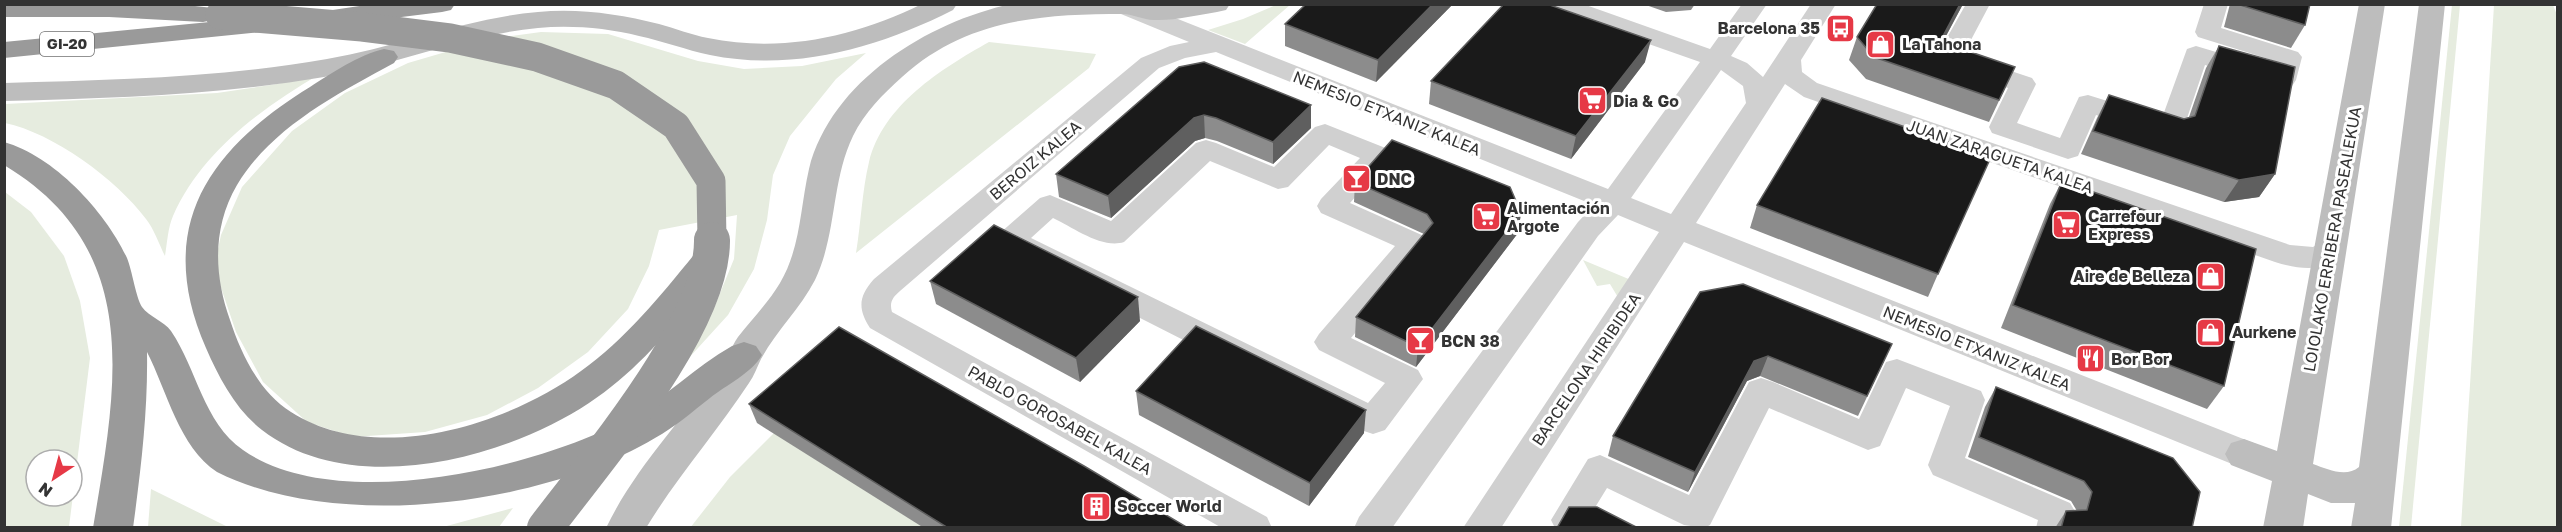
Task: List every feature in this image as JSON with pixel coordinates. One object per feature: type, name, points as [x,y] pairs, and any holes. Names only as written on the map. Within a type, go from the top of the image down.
[{"type":"highway","name":"GI-20","points":[[4,50],[378,13],[442,4]]},
{"type":"highway","points":[[4,9],[109,9],[220,15],[380,30],[469,42],[533,55],[585,71],[615,83],[658,108],[691,140],[712,180],[716,204],[716,229],[712,255],[703,285],[671,351],[623,422],[545,528]]},
{"type":"highway","points":[[384,57],[319,93],[274,126],[237,163],[211,205],[200,246],[207,301],[232,368],[248,392],[277,422],[317,442],[355,452],[393,453],[479,437],[529,418],[575,394],[621,358],[663,314],[712,255]]},
{"type":"highway","points":[[4,152],[39,173],[66,194],[88,219],[106,247],[120,279],[128,314],[130,380],[113,528]]},
{"type":"highway","points":[[128,314],[158,339],[179,388],[200,427],[230,460],[268,483],[313,496],[359,502],[408,501],[462,495],[530,478],[598,451],[642,428],[680,403],[726,365],[744,355]]},
{"type":"street","points":[[4,92],[216,83],[271,77],[384,57],[420,44],[500,25],[576,18],[642,28],[715,48],[757,54],[798,53],[843,45],[885,32],[944,4]]},
{"type":"street","points":[[626,528],[706,412],[739,371],[744,355],[778,313],[803,269],[816,228],[822,184],[835,141],[846,121],[877,84],[919,51],[942,38],[986,19],[1043,8],[1119,7],[1175,10],[1216,4]]},
{"type":"street","points":[[1558,4],[1682,48],[1722,50]]},
{"type":"street","points":[[1372,528],[1755,4]]},
{"type":"street","name":"BARCELONA HIRIBIDEA","points":[[1481,528],[1824,4]]},
{"type":"street","points":[[1978,4],[1948,59],[2023,84],[2002,127],[2068,150],[2088,103],[2171,130],[2196,54],[2283,81],[2289,57],[2207,32],[2217,4]]},
{"type":"street","name":"LOIOLAKO ERRIBERA PASEALEKUA","points":[[2287,502],[2372,4]]},
{"type":"street","points":[[2371,528],[2432,4]]},
{"type":"street","name":"NEMESIO ETXANIZ KALEA","points":[[1119,7],[1585,192],[1596,204],[1598,217],[1611,203],[1624,195],[1626,201],[1637,212],[1645,216],[2244,454]]},
{"type":"street","name":"BEROIZ KALEA","points":[[875,305],[881,290],[1150,63],[1179,51],[1215,45]]},
{"type":"street","points":[[1722,50],[1732,65],[1749,76],[1758,90],[1759,103]]},
{"type":"street","name":"JUAN ZARAGUETA KALEA","points":[[1788,60],[1788,71],[1792,77],[1813,91],[2286,255],[2315,258],[2323,256],[2331,248]]},
{"type":"street","points":[[1324,133],[1378,155],[1331,206],[1414,243],[1330,342],[1407,379],[1373,421],[1010,240],[1050,205],[1114,235],[1206,149],[1278,180],[1324,133]]},
{"type":"street","name":"PABLO GOROSABEL KALEA","points":[[875,305],[876,313],[881,320],[1254,528]]},
{"type":"street","points":[[1585,528],[1569,520],[1600,469],[1697,515],[1761,391],[1868,437],[1897,371],[1969,400],[1945,465],[2058,513],[2054,528]]},
{"type":"street","points":[[2244,454],[2287,502],[2317,483],[2345,488],[2367,484],[2378,471]]},
{"type":"shaded area","points":[[1276,5],[1290,5],[1245,44],[1208,30],[1243,19]]},
{"type":"shaded area","points":[[2452,5],[2460,5],[2411,527],[2399,527]]},
{"type":"shaded area","points":[[2494,5],[2553,5],[2557,15],[2557,527],[2461,527]]},
{"type":"shaded area","points":[[541,32],[608,34],[698,61],[744,69],[802,66],[866,53],[836,79],[790,136],[773,175],[767,220],[754,269],[728,315],[687,360],[714,308],[734,259],[737,215],[659,230],[649,266],[628,309],[588,352],[538,388],[487,415],[425,432],[353,437],[307,422],[263,382],[236,332],[214,267],[221,235],[242,187],[292,131],[345,93],[408,63],[490,39]]},
{"type":"shaded area","points":[[989,42],[1096,54],[1089,68],[856,253],[869,162],[876,142],[887,123],[916,91],[952,64]]},
{"type":"shaded area","points":[[320,74],[255,117],[217,152],[185,193],[173,216],[165,256],[146,219],[101,174],[63,147],[24,128],[5,123],[5,104],[217,93],[277,84]]},
{"type":"shaded area","points":[[5,192],[31,212],[64,256],[80,301],[90,358],[79,448],[24,448],[24,508],[71,508],[69,527],[5,527]]},
{"type":"shaded area","points":[[1583,260],[1631,280],[1619,299],[1610,284],[1597,286]]},
{"type":"shaded area","points":[[845,362],[1137,528],[690,528],[730,477]]},
{"type":"shaded area","points":[[151,489],[228,527],[148,527]]},
{"type":"shaded area","points":[[513,508],[499,527],[443,527]]},
{"type":"building","points":[[1306,4],[1433,4],[1378,60],[1285,24]]},
{"type":"building","points":[[1504,4],[1547,4],[1651,40],[1576,136],[1431,81]]},
{"type":"building","points":[[1877,4],[1960,4],[1942,38],[1947,44],[2015,67],[1999,100],[1874,57],[1857,37]]},
{"type":"building","points":[[2237,4],[2310,4],[2305,25]]},
{"type":"building","points":[[2219,46],[2295,67],[2275,174],[2239,180],[2093,131],[2109,95],[2184,119],[2195,116]]},
{"type":"building","points":[[1204,62],[1311,105],[1273,142],[1216,118],[1204,115],[1194,118],[1108,196],[1056,174],[1179,67]]},
{"type":"building","points":[[1822,98],[1991,157],[1938,274],[1757,205]]},
{"type":"building","points":[[1392,140],[1510,187],[1521,213],[1418,347],[1356,317],[1433,223],[1427,214],[1355,182]]},
{"type":"building","points":[[2062,181],[2256,249],[2224,386],[2013,305]]},
{"type":"building","points":[[994,225],[1138,297],[1076,358],[930,281]]},
{"type":"building","points":[[1743,284],[1892,344],[1867,396],[1768,356],[1754,361],[1695,472],[1613,436],[1700,292]]},
{"type":"building","points":[[1196,326],[1366,410],[1310,483],[1136,391]]},
{"type":"building","points":[[839,327],[1084,466],[1188,528],[948,528],[749,404]]},
{"type":"building","points":[[1996,387],[2173,458],[2200,492],[2192,528],[2061,528],[2066,511],[2087,510],[2092,492],[2084,481],[1979,437]]},
{"type":"building","points":[[1569,507],[1597,507],[1638,528],[1557,528]]},
{"type":"place","name":"Barcelona 35","points":[[1841,28]]},
{"type":"place","name":"La Tahona","points":[[1881,44]]},
{"type":"place","name":"Dia & Go","points":[[1592,101]]},
{"type":"place","name":"DNC","points":[[1356,179]]},
{"type":"place","name":"Alimentación Argote","points":[[1486,217]]},
{"type":"place","name":"Carrefour Express","points":[[2067,225]]},
{"type":"place","name":"Aire de Belleza","points":[[2211,276]]},
{"type":"place","name":"Aurkene","points":[[2211,332]]},
{"type":"place","name":"BCN 38","points":[[1420,341]]},
{"type":"place","name":"Bor Bor","points":[[2090,359]]},
{"type":"place","name":"Soccer World","points":[[1096,506]]}]
